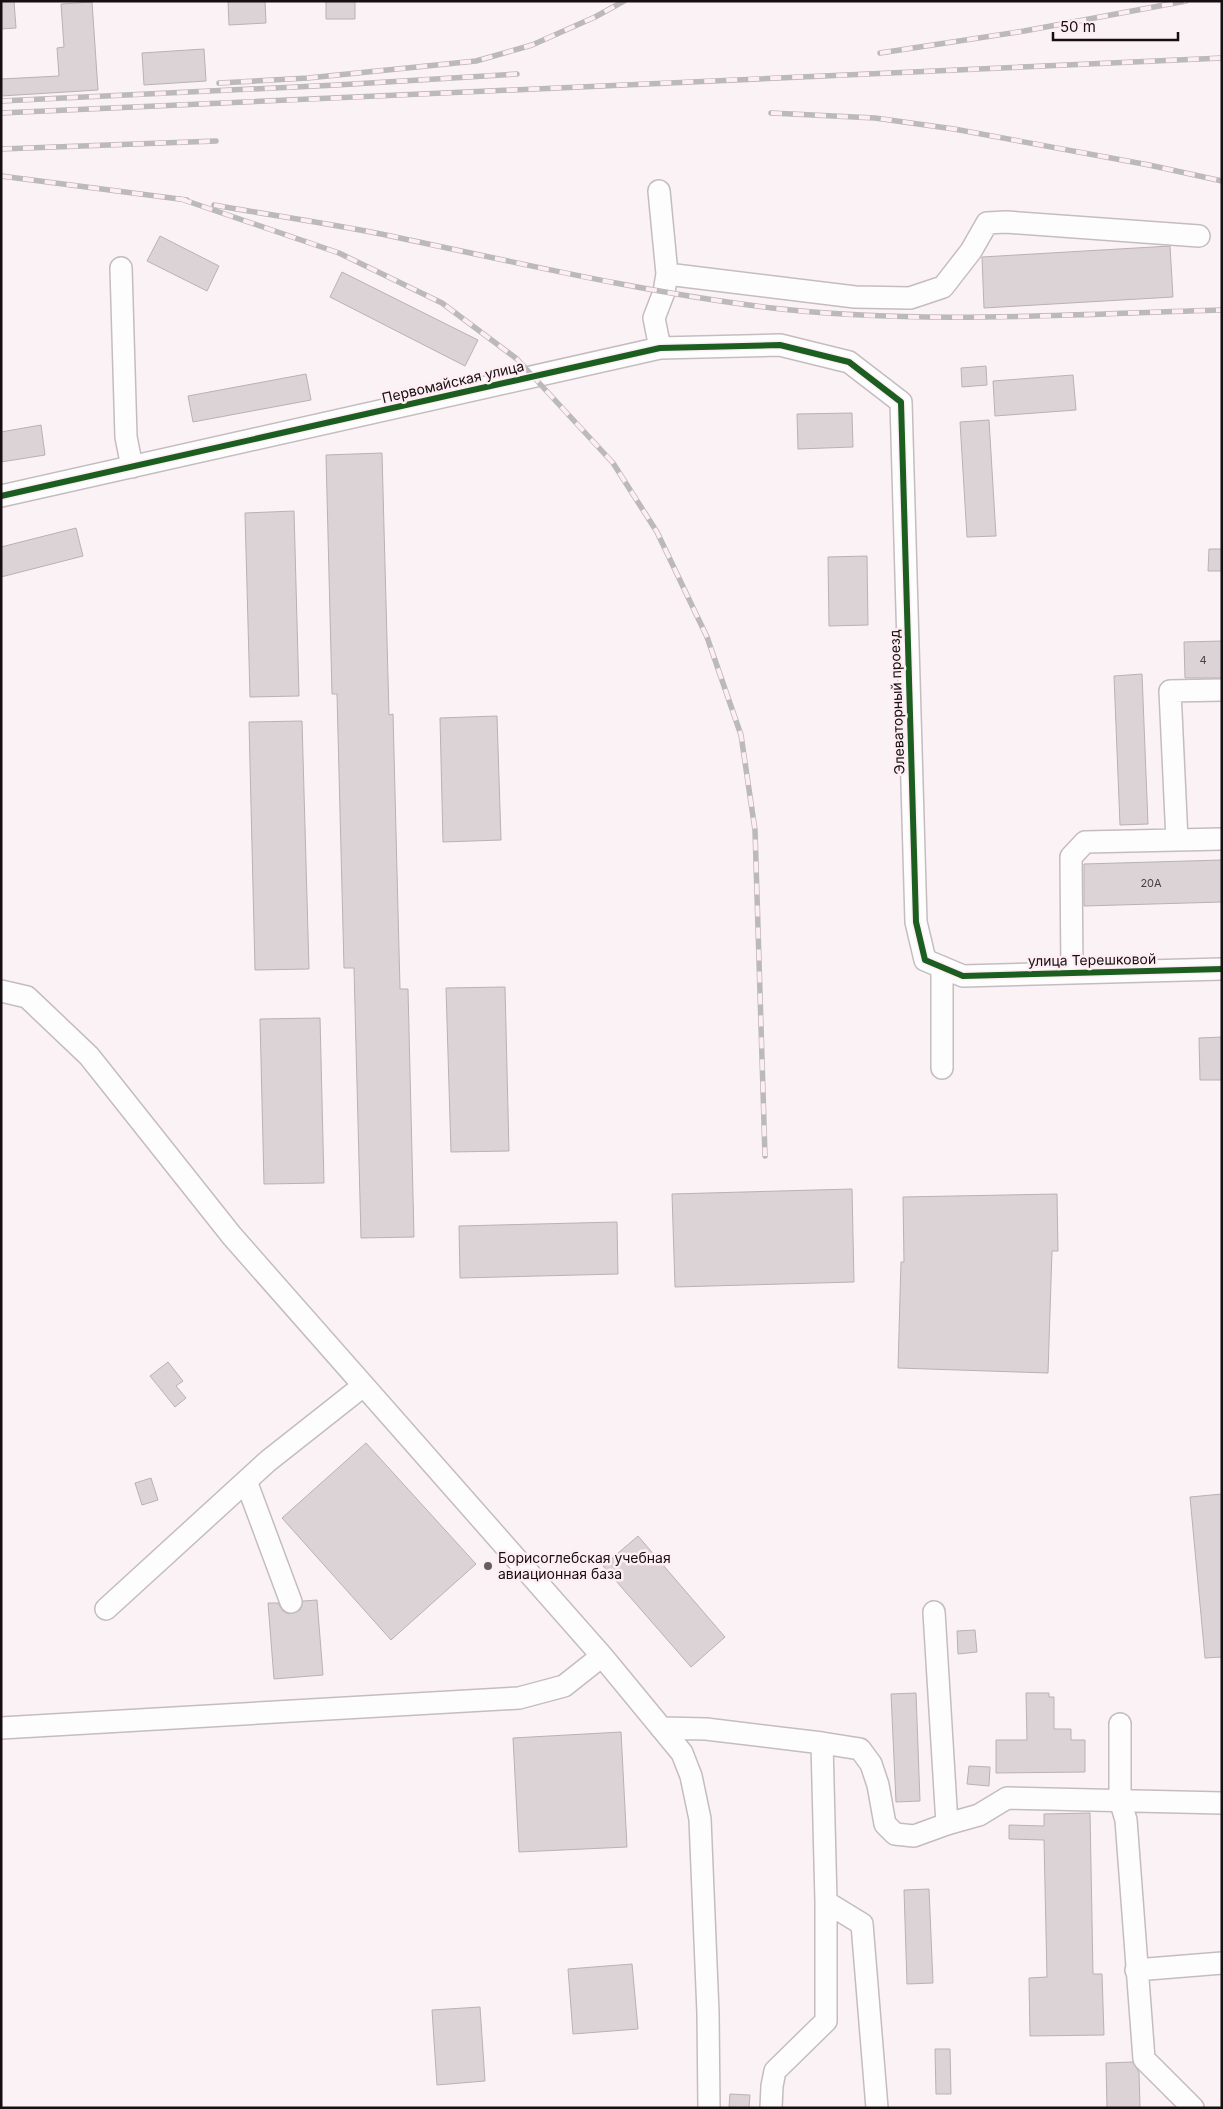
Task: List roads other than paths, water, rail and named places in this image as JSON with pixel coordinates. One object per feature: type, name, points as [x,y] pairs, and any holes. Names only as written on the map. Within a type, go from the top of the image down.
[{"type":"street","points":[[659,192],[667,274],[664,292],[654,318],[660,348]]},
{"type":"street","points":[[667,274],[855,297],[910,298],[943,287],[971,250],[986,223],[1006,222],[1199,236]]},
{"type":"street","points":[[120,268],[126,437],[132,467]]},
{"type":"street","name":"Первомайская улица","points":[[1,496],[660,348],[780,345],[849,362],[901,402]]},
{"type":"street","name":"Элеваторный проезд","points":[[901,402],[916,922],[925,960],[963,976]]},
{"type":"street","points":[[1177,840],[1170,691],[1222,690]]},
{"type":"street","points":[[1072,973],[1071,857],[1085,842],[1222,839]]},
{"type":"street","points":[[942,967],[942,1068]]},
{"type":"street","name":"улица Терешковой","points":[[963,976],[1222,969]]},
{"type":"street","points":[[1,991],[27,997],[89,1056],[232,1236],[602,1656],[682,1753],[691,1776],[700,1819],[708,2014],[709,2108]]},
{"type":"street","points":[[106,1609],[268,1461],[363,1386]]},
{"type":"street","points":[[246,1481],[291,1602]]},
{"type":"street","points":[[934,1612],[948,1824]]},
{"type":"street","points":[[1,1728],[520,1698],[564,1686],[602,1656]]},
{"type":"street","points":[[1120,1724],[1120,1800],[1126,1820],[1144,2059],[1193,2108]]},
{"type":"street","points":[[661,1728],[706,1729],[860,1749],[871,1764],[878,1785],[885,1824],[895,1834],[914,1836],[979,1815],[1007,1798],[1222,1803]]},
{"type":"street","points":[[771,2108],[775,2071],[826,2021],[826,1902],[822,1743]]},
{"type":"street","points":[[826,1902],[862,1924],[877,2108]]},
{"type":"street","points":[[1136,1970],[1222,1963]]},
{"type":"railway","points":[[219,83],[308,78],[476,61],[532,45],[595,17],[624,1]]},
{"type":"railway","points":[[880,53],[1024,31],[1186,1]]},
{"type":"railway","points":[[1,113],[1222,58]]},
{"type":"railway","points":[[1,101],[337,85],[517,74]]},
{"type":"railway","points":[[771,113],[875,118],[954,129],[1149,165],[1222,181]]},
{"type":"railway","points":[[1,149],[216,141]]},
{"type":"railway","points":[[1,176],[187,200]]},
{"type":"railway","points":[[181,199],[339,253],[442,303],[517,359],[613,463],[657,532],[707,637],[741,735],[755,830],[765,1156]]},
{"type":"railway","points":[[214,205],[340,226],[625,285],[772,308],[828,313],[940,317],[1053,316],[1222,310]]},
{"type":"place","name":"Борисоглебская учебная авиационная база","points":[[488,1566]]}]
